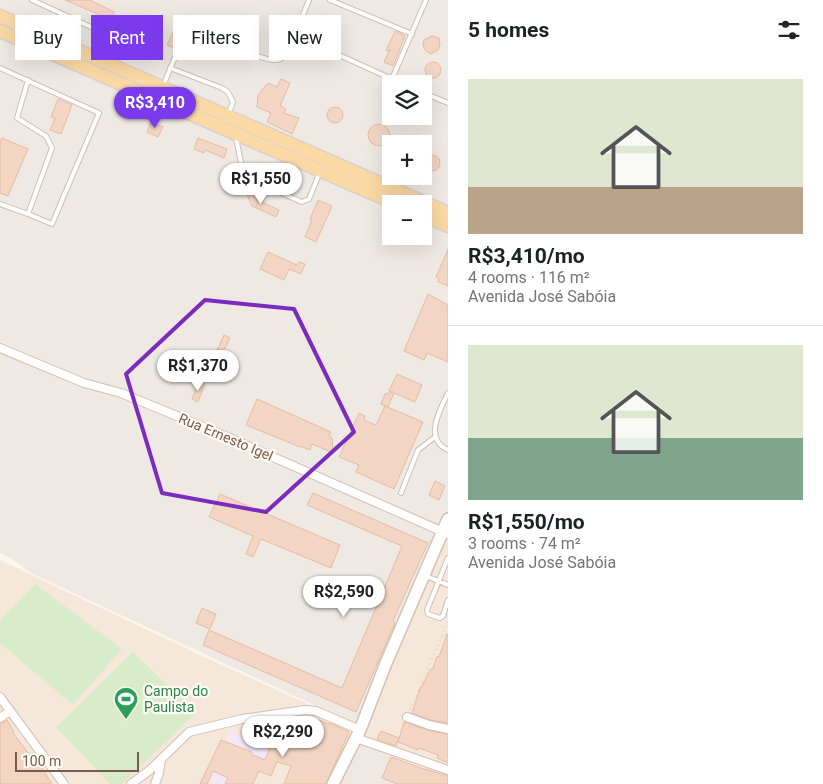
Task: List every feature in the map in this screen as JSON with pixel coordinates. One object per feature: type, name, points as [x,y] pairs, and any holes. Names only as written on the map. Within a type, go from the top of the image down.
[{"type":"main road","points":[[0,16],[110,65],[159,94],[235,134],[382,197]]},
{"type":"main road","points":[[0,31],[112,80],[226,117],[448,213]]},
{"type":"main road","points":[[432,219],[448,226]]},
{"type":"street","name":"Rua Ernesto Igel","points":[[0,348],[84,383],[121,393],[223,434],[445,533]]},
{"type":"street","points":[[333,784],[358,734],[424,575],[445,533],[448,519]]},
{"type":"street","points":[[0,697],[64,784]]},
{"type":"street","points":[[0,718],[10,711]]},
{"type":"street","points":[[131,784],[143,777],[189,732],[227,722],[297,711],[316,711],[358,734],[448,770]]},
{"type":"street","points":[[407,718],[448,729]]},
{"type":"street","points":[[155,784],[161,759]]},
{"type":"lane","points":[[32,0],[104,33],[108,40],[112,80]]},
{"type":"lane","points":[[303,15],[309,0]]},
{"type":"lane","points":[[330,0],[412,34]]},
{"type":"lane","points":[[394,75],[426,0]]},
{"type":"lane","points":[[159,94],[183,38],[188,32],[198,31],[265,60],[276,60]]},
{"type":"lane","points":[[341,56],[383,75]]},
{"type":"lane","points":[[0,68],[99,113],[52,224],[0,204]]},
{"type":"lane","points":[[170,68],[228,92],[233,102],[226,117]]},
{"type":"lane","points":[[28,80],[17,118],[46,136],[52,148],[28,214]]},
{"type":"lane","points":[[432,96],[448,103]]},
{"type":"lane","points":[[235,134],[243,172],[251,180],[260,184],[302,202],[309,199],[321,171]]},
{"type":"lane","points":[[448,393],[436,419],[435,437],[440,445],[448,450]]},
{"type":"lane","points":[[401,493],[418,450],[435,437]]},
{"type":"lane","points":[[448,558],[427,610],[428,614],[440,618],[448,600]]},
{"type":"lane","points":[[424,575],[448,585]]},
{"type":"path","points":[[407,718],[448,622]]},
{"type":"highlighted area","points":[[205,300],[294,309],[354,432],[266,512],[162,493],[126,374]]},
{"type":"shaded area","points":[[0,0],[448,0],[448,527],[363,728],[31,573],[0,553]]},
{"type":"shaded area","points":[[448,531],[448,784],[0,784],[0,560],[200,655],[363,729]]},
{"type":"shaded area","points":[[231,732],[269,749],[255,784],[221,784],[209,779]]},
{"type":"shaded area","points":[[360,741],[433,772],[428,784],[343,784]]},
{"type":"green space","points":[[35,584],[122,649],[73,705],[0,643],[0,621]]},
{"type":"green space","name":"Campo do Paulista","points":[[133,652],[196,713],[122,784],[110,784],[56,727]]},
{"type":"building","points":[[65,0],[90,0],[114,12],[114,15],[100,15]]},
{"type":"building","points":[[395,31],[405,36],[393,66],[384,62],[390,50],[386,51]]},
{"type":"building","points":[[173,32],[173,47],[167,45]]},
{"type":"building","points":[[432,36],[439,38],[440,45],[438,50],[431,54],[423,46],[424,40]]},
{"type":"building","points":[[433,62],[440,67],[440,73],[433,78],[425,70]]},
{"type":"building","points":[[281,79],[290,83],[280,106],[286,109],[284,113],[299,118],[292,134],[267,122],[271,113],[257,107],[258,96],[261,91],[268,83],[277,87]]},
{"type":"building","points":[[58,99],[72,105],[61,134],[50,130],[55,118],[51,117]]},
{"type":"building","points":[[332,107],[338,107],[343,112],[341,121],[332,123],[327,118],[327,112]]},
{"type":"building","points":[[151,122],[163,127],[158,137],[147,132]]},
{"type":"building","points":[[375,124],[384,125],[390,131],[390,135],[382,135],[382,146],[375,146],[368,139],[368,131]]},
{"type":"building","points":[[2,138],[28,149],[8,196],[0,193],[0,143]]},
{"type":"building","points":[[198,138],[227,149],[224,158],[205,150],[204,153],[194,149]]},
{"type":"building","points":[[432,155],[435,155],[440,160],[438,169],[432,171]]},
{"type":"building","points":[[253,190],[257,200],[279,210],[276,217],[252,206],[246,193]]},
{"type":"building","points":[[318,200],[332,206],[316,242],[305,237]]},
{"type":"building","points":[[448,249],[448,286],[438,282],[439,279],[436,277]]},
{"type":"building","points":[[268,252],[297,265],[299,262],[305,264],[301,274],[289,269],[284,280],[260,269]]},
{"type":"building","points":[[428,294],[448,305],[448,362],[427,353],[424,360],[404,351]]},
{"type":"building","points":[[224,335],[230,338],[224,350],[227,352],[223,361],[214,357]]},
{"type":"building","points":[[397,374],[422,385],[415,402],[394,393],[388,407],[381,404],[385,394],[393,392],[389,391]]},
{"type":"building","points":[[199,382],[205,384],[198,402],[192,399]]},
{"type":"building","points":[[257,399],[331,432],[329,436],[332,438],[333,453],[312,444],[310,450],[300,447],[246,425]]},
{"type":"building","points":[[385,406],[423,422],[394,489],[356,472],[359,465],[339,457],[359,413],[365,416],[364,420],[376,425]]},
{"type":"building","points":[[435,481],[445,486],[439,500],[429,495]]},
{"type":"building","points":[[313,493],[428,543],[393,621],[395,623],[356,712],[203,645],[209,630],[342,688],[402,546],[307,505]]},
{"type":"building","points":[[220,494],[340,545],[331,568],[261,539],[253,557],[246,554],[253,536],[209,517]]},
{"type":"building","points":[[202,608],[216,614],[210,629],[196,623]]},
{"type":"building","points":[[447,634],[448,723],[431,720],[412,713],[420,688],[433,668],[437,656],[439,657]]},
{"type":"building","points":[[7,720],[13,733],[30,755],[33,753],[44,766],[42,768],[52,784],[0,784],[0,724]]},
{"type":"building","points":[[311,720],[318,723],[319,720],[330,723],[349,732],[326,784],[284,784],[291,766],[277,762],[271,776],[259,771],[253,784],[225,784],[228,778],[213,771],[207,784],[200,784],[221,740],[252,752],[251,754],[265,760],[275,733],[300,743]]},
{"type":"building","points":[[404,722],[427,730],[448,734],[448,763],[437,758],[438,755],[398,742]]},
{"type":"building","points":[[381,731],[399,738],[396,746],[377,739]]},
{"type":"building","points":[[391,757],[448,776],[448,784],[397,784],[382,778]]},
{"type":"place","name":"Campo do Paulista","points":[[126,720]]}]
